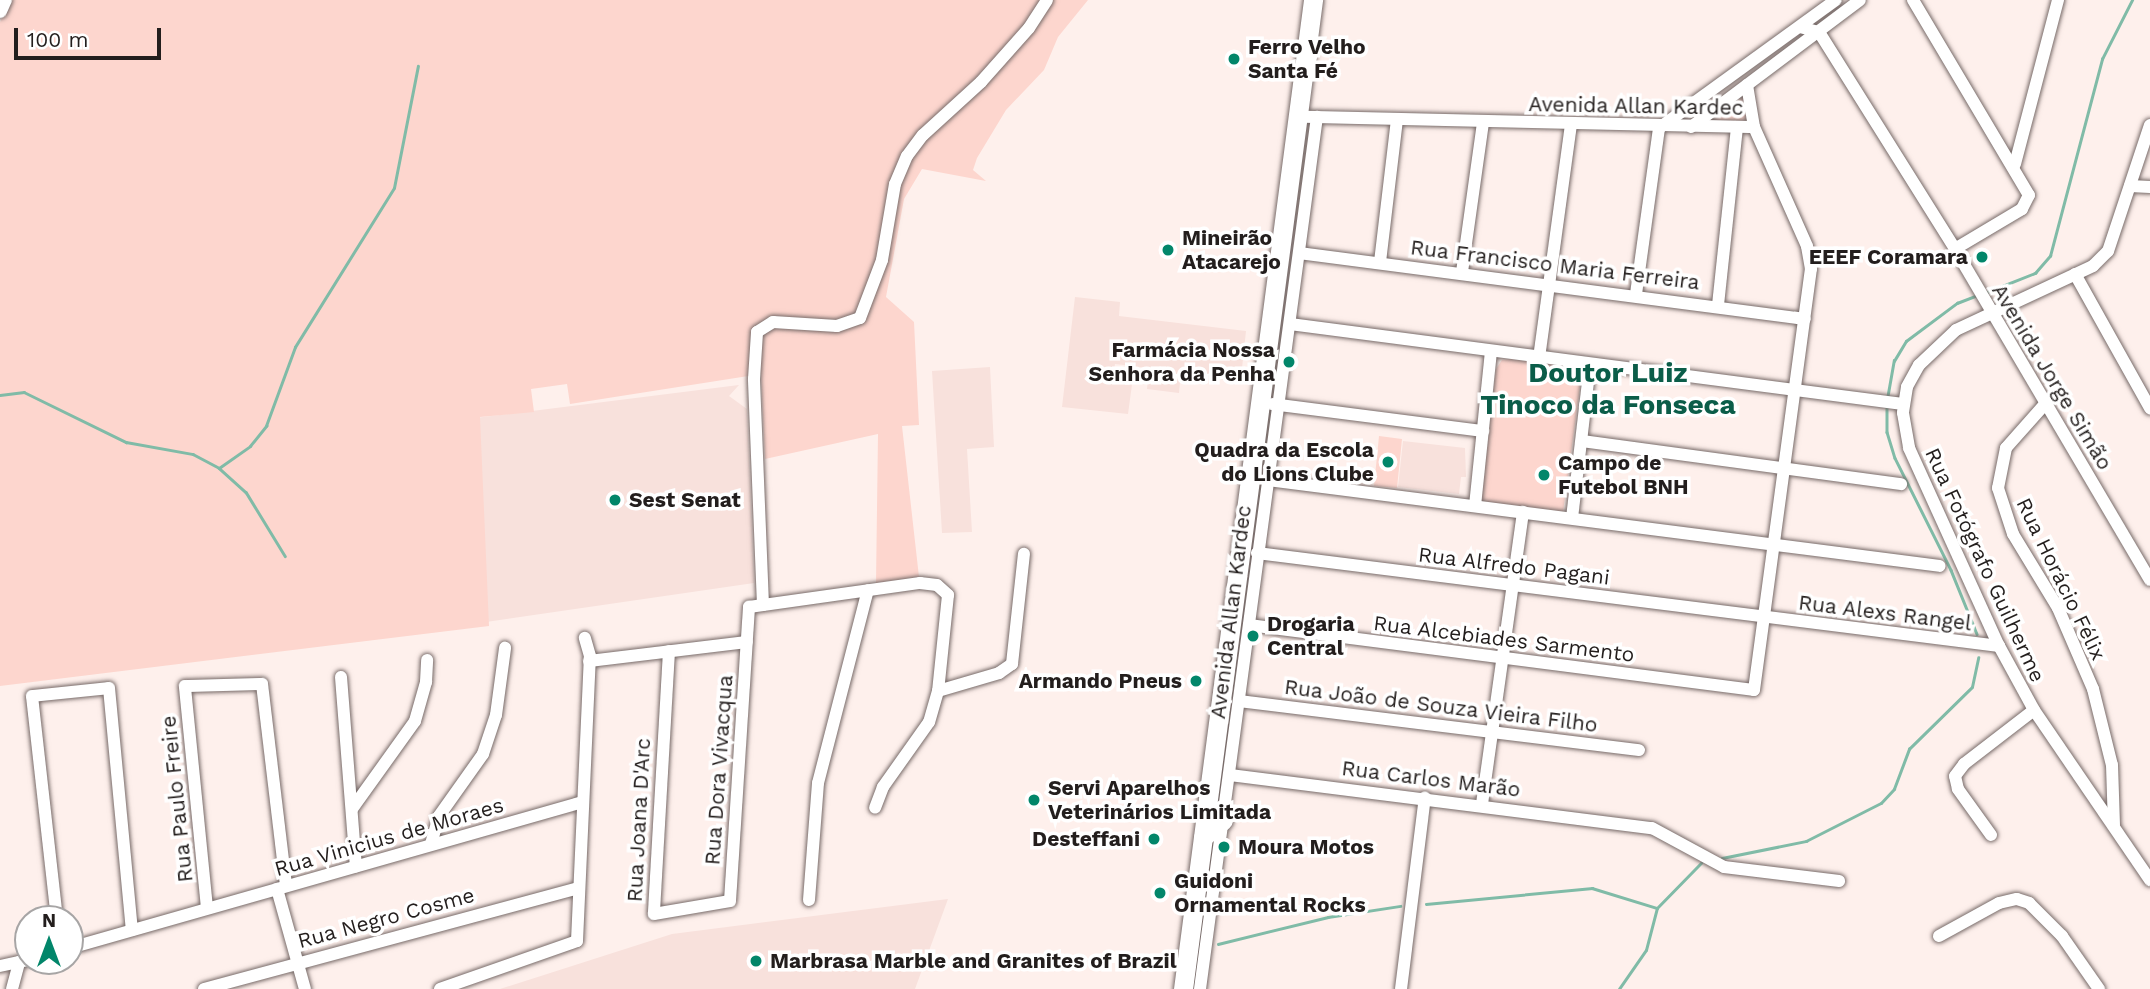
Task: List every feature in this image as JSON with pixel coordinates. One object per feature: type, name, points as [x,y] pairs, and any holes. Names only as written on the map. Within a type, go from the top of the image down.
[{"type":"highway","points":[[1184,989],[1259,408],[1308,117],[1313,0]]},
{"type":"highway","points":[[1203,837],[1223,820]]},
{"type":"street","points":[[0,11],[5,0]]},
{"type":"street","points":[[763,604],[754,379],[757,331],[773,322],[837,326],[860,318],[882,260],[895,184],[907,156],[923,135],[981,82],[1030,29],[1047,0]]},
{"type":"street","points":[[1636,294],[1659,128],[1836,0]]},
{"type":"street","points":[[1691,127],[1860,0]]},
{"type":"street","points":[[1913,0],[2028,188],[2028,201],[1955,249]]},
{"type":"street","points":[[2015,164],[2058,0]]},
{"type":"street","points":[[1800,27],[1819,32]]},
{"type":"street","name":"Avenida Jorge Simão","points":[[1819,32],[1955,249],[2150,580]]},
{"type":"street","points":[[1767,51],[1776,63]]},
{"type":"street","points":[[1747,85],[1754,127]]},
{"type":"street","name":"Avenida Allan Kardec","points":[[1200,989],[1299,253],[1308,117],[1659,128],[1754,127],[1811,255],[1786,468],[1755,690]]},
{"type":"street","points":[[1380,262],[1397,120]]},
{"type":"street","points":[[1462,272],[1483,122]]},
{"type":"street","points":[[1539,358],[1571,125]]},
{"type":"street","points":[[1290,324],[1893,402],[1935,347],[1984,301],[2074,274],[2108,251],[2150,125]]},
{"type":"street","points":[[1718,305],[1737,127]]},
{"type":"street","points":[[2130,186],[2150,187]]},
{"type":"street","name":"Rua Francisco Maria Ferreira","points":[[1299,253],[1636,294],[1805,319]]},
{"type":"street","points":[[2074,274],[2150,408]]},
{"type":"street","points":[[1475,506],[1491,352]]},
{"type":"street","points":[[1572,518],[1590,364]]},
{"type":"street","points":[[1259,408],[1278,402],[1482,430]]},
{"type":"street","name":"Rua Fotógrafo Guilherme","points":[[1893,402],[1909,448],[1999,646],[2034,710],[2150,880]]},
{"type":"street","name":"Rua Horácio Félix","points":[[2045,404],[2006,448],[1998,488],[2013,534],[2058,608],[2093,689],[2112,765],[2114,826]]},
{"type":"street","points":[[1582,440],[1901,484]]},
{"type":"street","points":[[1268,480],[1940,566]]},
{"type":"street","points":[[1482,804],[1523,512]]},
{"type":"street","name":"Rua Alfredo Pagani","points":[[1257,553],[1765,618]]},
{"type":"street","points":[[938,691],[999,673],[1012,664],[1024,554]]},
{"type":"street","points":[[589,661],[747,642],[749,607],[929,583],[948,595],[938,691],[929,722],[883,787],[875,808]]},
{"type":"street","points":[[809,900],[818,783],[868,590]]},
{"type":"street","name":"Rua Alexs Rangel","points":[[1765,618],[1999,646]]},
{"type":"street","name":"Rua Alcebiades Sarmento","points":[[1249,625],[1755,690]]},
{"type":"street","points":[[440,989],[577,941],[589,661],[585,638]]},
{"type":"street","name":"Rua Dora Vivacqua","points":[[730,901],[747,642]]},
{"type":"street","points":[[431,844],[439,816],[483,754],[496,715],[505,648]]},
{"type":"street","name":"Rua Joana D'Arc","points":[[669,651],[654,914],[730,901]]},
{"type":"street","points":[[352,809],[415,721],[426,682],[427,660]]},
{"type":"street","points":[[341,677],[356,866]]},
{"type":"street","name":"Rua Paulo Freire","points":[[207,908],[185,686],[262,684],[281,888]]},
{"type":"street","points":[[55,905],[32,696],[109,688],[132,930]]},
{"type":"street","name":"Rua João de Souza Vieira Filho","points":[[1239,701],[1639,750]]},
{"type":"street","points":[[1991,835],[1958,789],[1955,776],[1964,764],[2034,710]]},
{"type":"street","name":"Rua Carlos Marão","points":[[1230,775],[1482,804],[1652,828],[1724,867],[1839,881]]},
{"type":"street","points":[[1401,989],[1425,797]]},
{"type":"street","name":"Rua Vinicius de Moraes","points":[[84,944],[583,802]]},
{"type":"street","points":[[281,888],[305,989]]},
{"type":"street","name":"Rua Negro Cosme","points":[[204,989],[297,961],[579,888]]},
{"type":"street","points":[[1939,936],[1999,903],[2017,899],[2029,903],[2062,936],[2099,989]]},
{"type":"shaded area","points":[[10,0],[1088,0],[1058,37],[1044,70],[1006,110],[977,158],[973,170],[986,181],[922,169],[904,199],[886,297],[914,322],[919,425],[902,426],[919,577],[876,583],[878,434],[765,459],[761,374],[570,404],[567,384],[531,389],[534,412],[480,417],[489,626],[0,686],[0,22]]},
{"type":"shaded area","points":[[1743,96],[1748,122],[1710,121]]},
{"type":"shaded area","points":[[1075,297],[1120,302],[1119,316],[1246,331],[1242,368],[1214,365],[1214,371],[1234,373],[1234,382],[1181,371],[1179,393],[1147,389],[1149,368],[1115,364],[1113,375],[1133,377],[1128,414],[1062,407]]},
{"type":"shaded area","points":[[1502,360],[1575,367],[1582,372],[1563,512],[1481,503],[1496,369]]},
{"type":"shaded area","points":[[990,367],[994,447],[967,449],[972,532],[942,533],[932,371]]},
{"type":"shaded area","name":"Sest Senat","points":[[739,385],[729,396],[747,409],[754,583],[486,622],[475,418]]},
{"type":"shaded area","name":"Quadra da Escola do Lions Clube","points":[[1379,436],[1402,439],[1397,488],[1374,486]]},
{"type":"shaded area","points":[[1403,441],[1465,448],[1466,477],[1461,477],[1459,494],[1398,487]]},
{"type":"shaded area","name":"Marbrasa Marble and Granites of Brazil","points":[[948,899],[915,989],[500,989],[672,934]]},
{"type":"waterway","points":[[1987,292],[2035,273],[2050,256],[2102,59],[2132,0]]},
{"type":"waterway","points":[[219,468],[250,446],[266,426],[295,347],[394,188],[418,66]]},
{"type":"waterway","points":[[1887,399],[1894,361],[1906,341],[1957,303],[1978,295]]},
{"type":"waterway","points":[[0,395],[24,392],[126,442],[193,454],[219,468],[246,492],[285,556]]},
{"type":"waterway","points":[[1887,405],[1887,432],[1895,458],[1951,570],[1977,634]]},
{"type":"waterway","points":[[1722,858],[1806,841],[1881,803],[1894,789],[1909,749],[1972,687],[1978,658]]},
{"type":"waterway","points":[[1619,989],[1646,950],[1657,908],[1701,863]]},
{"type":"waterway","points":[[1426,904],[1592,888],[1657,908]]},
{"type":"waterway","points":[[1218,944],[1328,917],[1400,906]]},
{"type":"place","name":"Ferro Velho Santa Fé","points":[[1234,59]]},
{"type":"place","name":"Mineirão Atacarejo","points":[[1168,250]]},
{"type":"place","name":"EEEF Coramara","points":[[1982,257]]},
{"type":"place","name":"Farmácia Nossa Senhora da Penha","points":[[1289,362]]},
{"type":"place","name":"Quadra da Escola do Lions Clube","points":[[1388,462]]},
{"type":"place","name":"Campo de Futebol BNH","points":[[1544,475]]},
{"type":"place","name":"Sest Senat","points":[[615,500]]},
{"type":"place","name":"Drogaria Central","points":[[1253,636]]},
{"type":"place","name":"Armando Pneus","points":[[1196,681]]},
{"type":"place","name":"Servi Aparelhos Veterinários Limitada","points":[[1034,800]]},
{"type":"place","name":"Desteffani","points":[[1154,839]]},
{"type":"place","name":"Moura Motos","points":[[1224,847]]},
{"type":"place","name":"Guidoni Ornamental Rocks","points":[[1160,893]]},
{"type":"place","name":"Marbrasa Marble and Granites of Brazil","points":[[756,961]]},
{"type":"district","name":"Doutor Luiz Tinoco da Fonseca","points":[[1608,389]]}]
